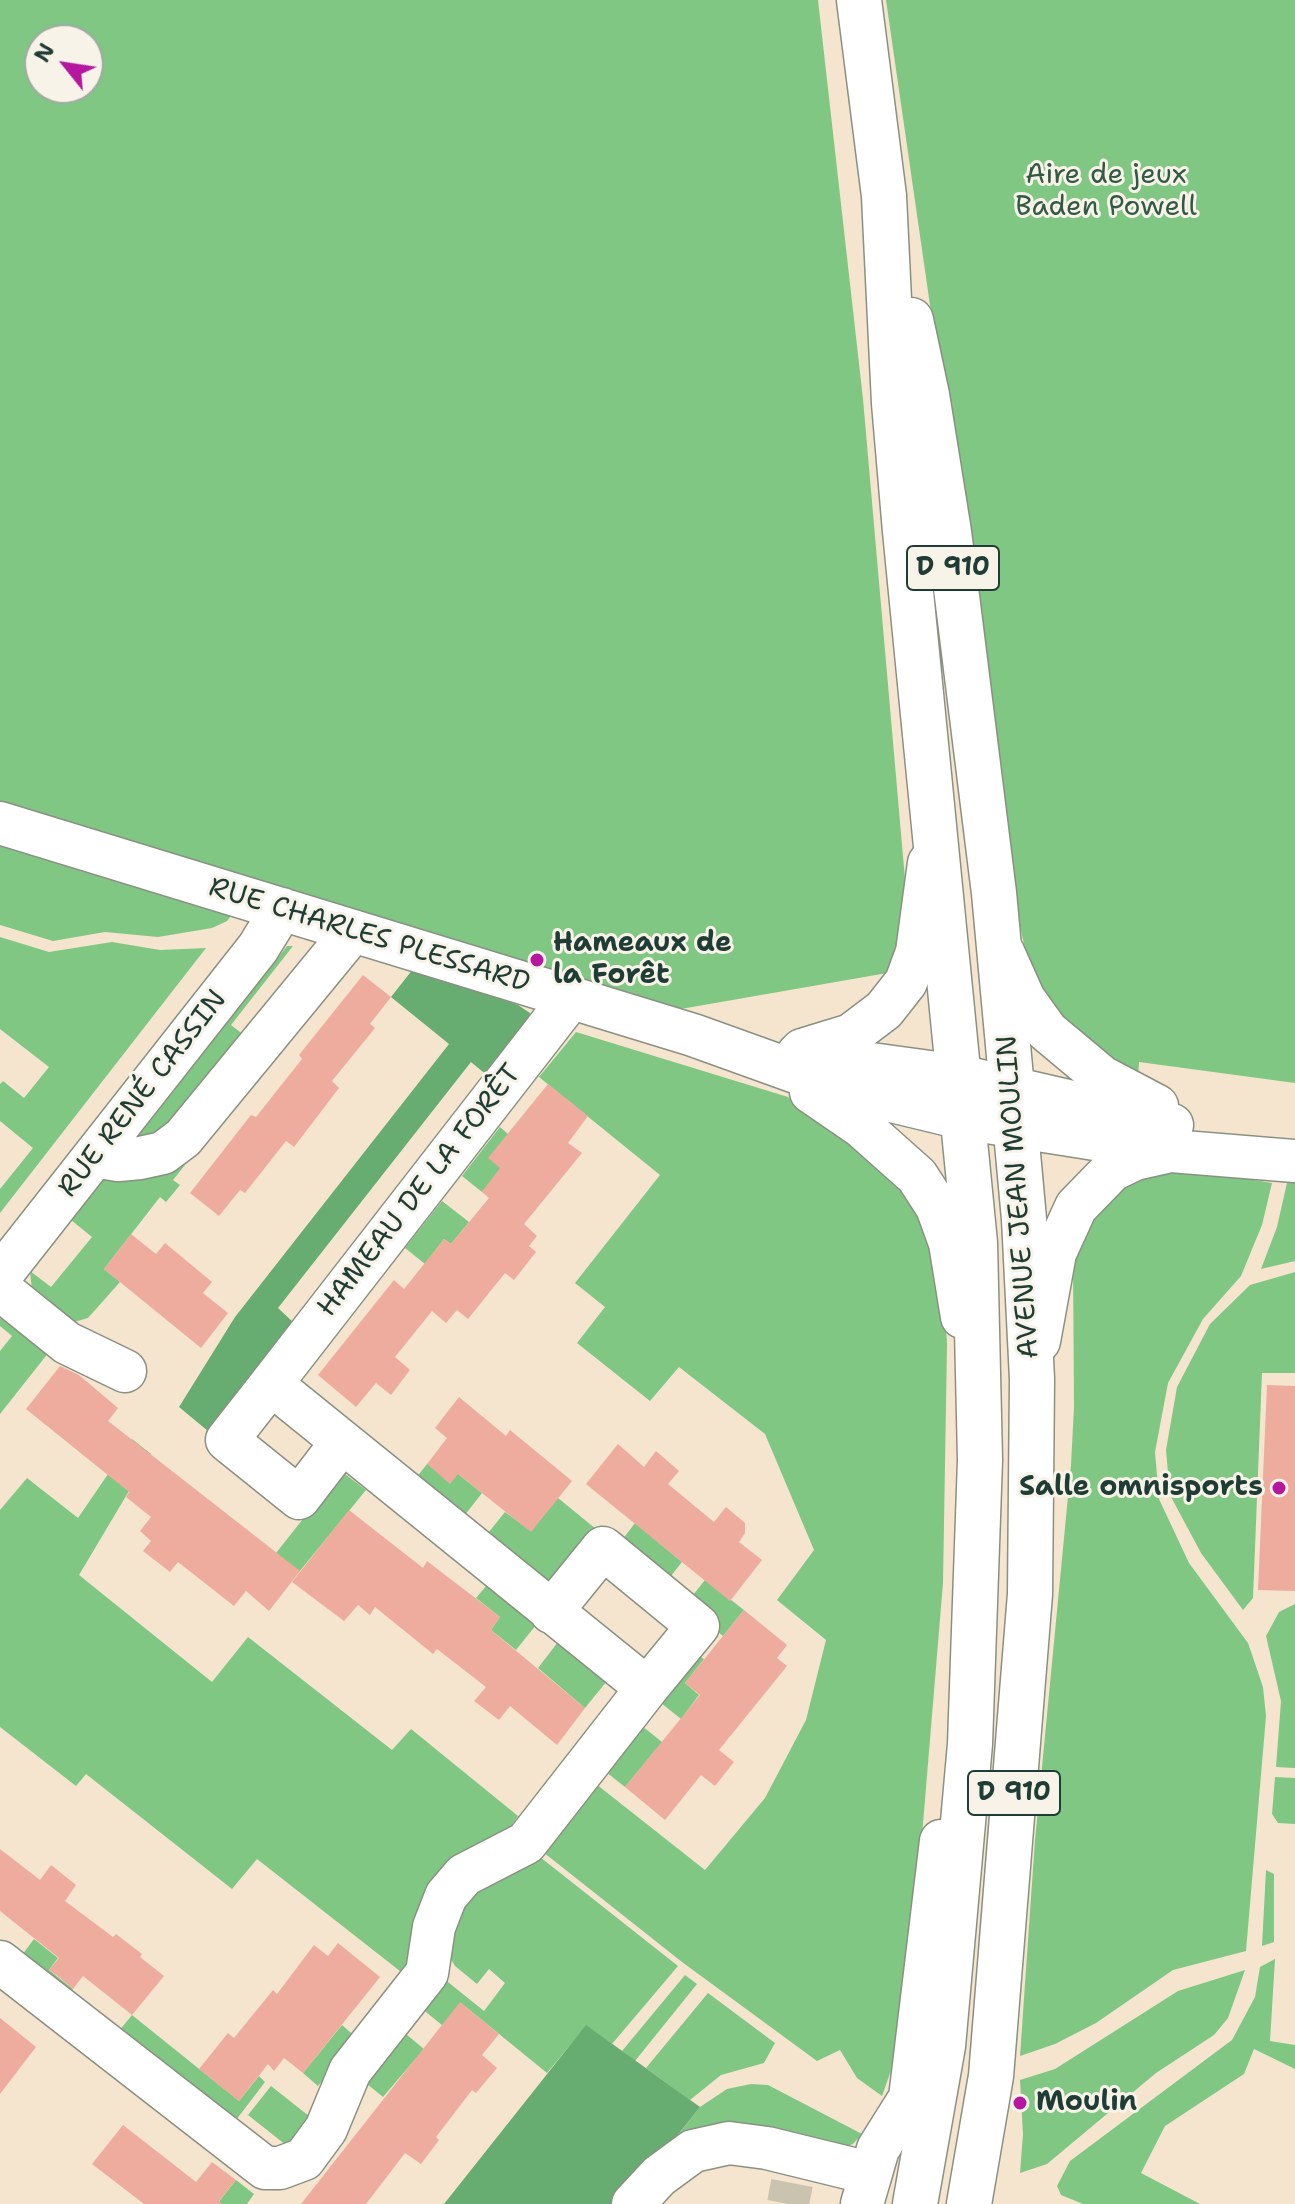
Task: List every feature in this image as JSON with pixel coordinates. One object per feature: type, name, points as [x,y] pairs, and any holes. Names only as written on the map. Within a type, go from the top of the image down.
[{"type":"main road","name":"AVENUE JEAN MOULIN","points":[[859,0],[884,196],[897,435],[975,1243],[980,1460],[970,1744],[943,2046],[915,2204]]},
{"type":"main road","name":"AVENUE JEAN MOULIN","points":[[884,196],[935,441],[999,943],[1015,1107],[1032,1379],[1030,1594],[991,2076],[969,2204]]},
{"type":"street","points":[[791,1053],[851,1035],[884,1010],[906,982],[917,952],[936,819]]},
{"type":"street","name":"RUE CHARLES PLESSARD","points":[[0,823],[737,1050],[846,1090],[961,1097]]},
{"type":"street","name":"RUE RENÉ CASSIN","points":[[0,1276],[258,948],[282,909]]},
{"type":"street","points":[[95,1156],[118,1160],[140,1158],[163,1153],[183,1138],[353,931]]},
{"type":"street","points":[[999,943],[1024,999],[1047,1031],[1102,1077],[1212,1134],[1292,1160]]},
{"type":"street","name":"HAMEAU DE LA FORÊT","points":[[342,1442],[299,1498],[227,1440],[570,999]]},
{"type":"street","points":[[737,1050],[862,1127],[917,1176],[937,1207],[950,1243],[980,1460]]},
{"type":"street","name":"RUE CHARLES PLESSARD","points":[[737,1050],[791,1053],[961,1097],[1015,1107]]},
{"type":"street","points":[[1015,1107],[1212,1134]]},
{"type":"street","points":[[1015,1107],[1171,1151],[1292,1160]]},
{"type":"street","points":[[1032,1379],[1055,1253],[1076,1207],[1112,1170],[1135,1159],[1171,1151]]},
{"type":"street","points":[[0,1289],[67,1343],[125,1371]]},
{"type":"street","points":[[271,1384],[647,1688]]},
{"type":"street","points":[[0,1962],[265,2168],[280,2168],[304,2159],[326,2129],[350,2071],[427,1973],[434,1927],[446,1896],[464,1875],[526,1843],[698,1626],[603,1548],[551,1612]]},
{"type":"street","points":[[633,2204],[659,2176],[693,2151],[729,2143],[796,2169],[866,2188],[878,2149],[910,2098],[943,1823],[970,1744]]},
{"type":"green space","points":[[0,0],[818,0],[863,399],[907,902],[893,972],[675,1010],[0,807]]},
{"type":"green space","name":"Aire de jeux Baden Powell","points":[[886,0],[1295,0],[1295,1083],[1139,1062],[1138,1079],[1062,1025],[1030,970],[1019,922]]},
{"type":"green space","points":[[0,841],[234,912],[227,921],[212,928],[158,937],[105,932],[53,941],[0,925]]},
{"type":"green space","points":[[0,937],[49,952],[112,942],[160,950],[206,948],[0,1213],[0,1189],[33,1148],[0,1121],[0,1084],[3,1081],[24,1098],[49,1067],[0,1029]]},
{"type":"green space","points":[[287,946],[293,946],[231,1025],[249,1039],[185,1118],[129,1148]]},
{"type":"green space","points":[[413,969],[518,1005],[530,1013],[528,1027],[489,1077],[471,1062],[278,1308],[295,1324],[208,1431],[179,1407],[235,1317],[449,1044],[391,997]]},
{"type":"green space","points":[[576,1032],[788,1097],[895,1176],[930,1233],[945,1305],[947,1345],[943,1583],[914,1932],[900,2045],[882,2096],[857,2078],[840,2050],[817,2061],[682,1962],[543,1852],[596,1784],[705,1870],[765,1798],[806,1720],[826,1640],[777,1600],[814,1550],[765,1434],[679,1367],[650,1401],[577,1343],[605,1307],[575,1283],[660,1175],[539,1077]]},
{"type":"green space","points":[[500,1127],[508,1134],[501,1168],[482,1192],[462,1176]]},
{"type":"green space","points":[[176,1158],[185,1165],[173,1180],[180,1185],[166,1202],[160,1197],[104,1269],[120,1282],[88,1318],[74,1322],[32,1290],[30,1271],[51,1287],[92,1237],[71,1220],[107,1175]]},
{"type":"green space","points":[[1200,1171],[1272,1183],[1262,1225],[1241,1276],[1203,1319],[1168,1383],[1155,1452],[1159,1499],[1189,1563],[1248,1643],[1263,1687],[1266,1716],[1246,1951],[1173,1970],[1096,2023],[1055,2044],[1020,2056],[1035,1840],[1071,1465],[1074,1407],[1073,1263],[1089,1221],[1118,1191],[1137,1180],[1163,1173]]},
{"type":"green space","points":[[1289,1174],[1295,1175],[1295,1261],[1261,1269],[1277,1227]]},
{"type":"green space","points":[[442,1201],[469,1222],[451,1244],[444,1239],[425,1264],[405,1248]]},
{"type":"green space","points":[[1295,1272],[1295,1373],[1262,1373],[1253,1598],[1243,1610],[1201,1553],[1170,1495],[1166,1450],[1177,1387],[1210,1324],[1250,1285]]},
{"type":"green space","points":[[0,1318],[49,1352],[0,1414],[0,1351],[12,1336],[0,1326]]},
{"type":"green space","points":[[132,1439],[151,1454],[79,1575],[212,1682],[248,1637],[392,1750],[411,1729],[518,1816],[405,1975],[257,1859],[232,1889],[86,1774],[76,1786],[0,1727],[0,1510],[27,1478],[78,1518]]},
{"type":"green space","points":[[427,1464],[458,1474],[482,1493],[461,1520],[413,1482]]},
{"type":"green space","points":[[341,1471],[366,1490],[299,1572],[276,1553]]},
{"type":"green space","points":[[558,1498],[596,1529],[546,1589],[484,1538],[505,1512],[531,1531]]},
{"type":"green space","points":[[635,1523],[682,1562],[663,1586],[616,1548]]},
{"type":"green space","points":[[705,1580],[744,1610],[723,1636],[685,1605]]},
{"type":"green space","points":[[486,1586],[536,1625],[516,1650],[491,1630],[500,1617],[476,1598]]},
{"type":"green space","points":[[1295,1604],[1295,1768],[1276,1767],[1281,1701],[1266,1636],[1279,1612]]},
{"type":"green space","points":[[558,1642],[607,1681],[585,1708],[538,1668]]},
{"type":"green space","points":[[698,1655],[704,1659],[685,1683],[699,1695],[681,1719],[661,1703]]},
{"type":"green space","points":[[642,1726],[662,1742],[625,1787],[606,1772]]},
{"type":"green space","points":[[1275,1777],[1295,1778],[1295,1824],[1278,1823],[1272,1814]]},
{"type":"green space","points":[[540,1857],[678,1966],[612,2044],[586,2026],[547,2073],[461,2003],[443,2026],[420,2007],[443,1978],[484,2011],[505,1983],[489,1969],[477,1984],[455,1966],[449,1956],[461,1901],[513,1867],[533,1864]]},
{"type":"green space","points":[[1266,1870],[1274,1874],[1274,1942],[1262,1946]]},
{"type":"green space","points":[[34,1939],[58,1958],[49,1970],[73,1989],[66,1998],[19,1959]]},
{"type":"green space","points":[[1275,1959],[1270,2041],[1295,2045],[1295,2069],[1254,2049],[1244,2074],[1165,2126],[1141,2173],[1200,2204],[1083,2204],[1061,2195],[1057,2186],[1070,2161],[1232,2040],[1255,1997],[1260,1967]]},
{"type":"green space","points":[[1245,1970],[1228,2018],[1214,2035],[1156,2073],[1047,2164],[1020,2173],[1023,2134],[1020,2080],[1055,2069],[1178,1991]]},
{"type":"green space","points":[[685,1975],[697,1984],[635,2061],[622,2051]]},
{"type":"green space","points":[[708,1993],[775,2043],[764,2063],[721,2075],[690,2100],[646,2068]]},
{"type":"green space","points":[[132,2015],[239,2101],[259,2076],[265,2082],[233,2124],[119,2031]]},
{"type":"green space","points":[[342,2025],[357,2038],[318,2086],[303,2073]]},
{"type":"green space","points":[[586,2025],[700,2107],[623,2204],[444,2204]]},
{"type":"green space","points":[[401,2030],[424,2049],[383,2097],[361,2079]]},
{"type":"green space","points":[[751,2084],[768,2085],[862,2134],[853,2144],[841,2148],[653,2167],[700,2107],[727,2089]]},
{"type":"green space","points":[[271,2086],[314,2120],[291,2149],[248,2115]]},
{"type":"green space","points":[[236,2180],[254,2194],[247,2204],[217,2204]]},
{"type":"building","points":[[363,975],[391,997],[370,1024],[375,1028],[332,1081],[339,1088],[294,1147],[286,1141],[245,1193],[240,1190],[219,1216],[190,1193],[251,1115],[256,1117],[302,1059],[299,1055]]},
{"type":"building","points":[[548,1084],[588,1116],[568,1143],[582,1153],[524,1224],[537,1236],[529,1246],[536,1252],[514,1280],[505,1273],[468,1319],[457,1310],[446,1323],[432,1311],[395,1357],[410,1370],[391,1395],[376,1383],[356,1407],[318,1375],[394,1280],[404,1289],[444,1239],[451,1244],[489,1198],[482,1192],[500,1168],[488,1158]]},
{"type":"building","points":[[131,1234],[156,1254],[165,1243],[212,1282],[203,1293],[228,1313],[201,1348],[104,1269]]},
{"type":"building","points":[[60,1366],[79,1375],[118,1408],[108,1421],[300,1571],[269,1611],[246,1591],[234,1606],[178,1562],[170,1572],[143,1551],[151,1541],[140,1531],[151,1517],[126,1497],[129,1492],[26,1409]]},
{"type":"building","name":"Salle omnisports","points":[[1267,1385],[1295,1386],[1295,1591],[1258,1590]]},
{"type":"building","points":[[459,1397],[506,1436],[510,1430],[572,1481],[531,1532],[458,1474],[450,1484],[427,1464],[447,1438],[435,1428]]},
{"type":"building","points":[[618,1444],[644,1467],[656,1451],[679,1471],[668,1484],[714,1522],[726,1507],[745,1523],[745,1533],[739,1542],[762,1560],[730,1601],[586,1484]]},
{"type":"building","points":[[349,1510],[423,1568],[427,1561],[500,1617],[491,1630],[585,1708],[557,1745],[510,1706],[499,1720],[474,1701],[486,1687],[437,1649],[433,1654],[375,1607],[370,1615],[358,1605],[344,1621],[292,1582]]},
{"type":"building","points":[[744,1610],[787,1645],[777,1658],[787,1666],[719,1750],[734,1762],[715,1786],[701,1775],[665,1820],[625,1787],[700,1695],[685,1683]]},
{"type":"building","points":[[0,1849],[40,1880],[51,1865],[76,1885],[65,1901],[113,1937],[116,1934],[164,1976],[132,2015],[83,1976],[73,1989],[49,1970],[59,1958],[0,1911]]},
{"type":"building","points":[[338,1943],[380,1977],[303,2073],[284,2058],[274,2071],[268,2064],[239,2101],[199,2069],[228,2033],[234,2038],[273,1990],[277,1994],[314,1945],[328,1956]]},
{"type":"building","points":[[460,2002],[499,2034],[482,2055],[497,2068],[476,2093],[472,2090],[436,2137],[439,2140],[421,2164],[405,2153],[366,2204],[301,2204]]},
{"type":"building","points":[[0,2018],[36,2047],[0,2094]]},
{"type":"building","points":[[123,2125],[196,2182],[212,2162],[236,2180],[219,2201],[222,2204],[144,2204],[92,2164]]},
{"type":"tunnel","points":[[788,2204],[792,2183]]},
{"type":"place","name":"Hameaux de la Forêt","points":[[537,960]]},
{"type":"place","name":"Salle omnisports","points":[[1279,1488]]},
{"type":"place","name":"Moulin","points":[[1020,2103]]}]
